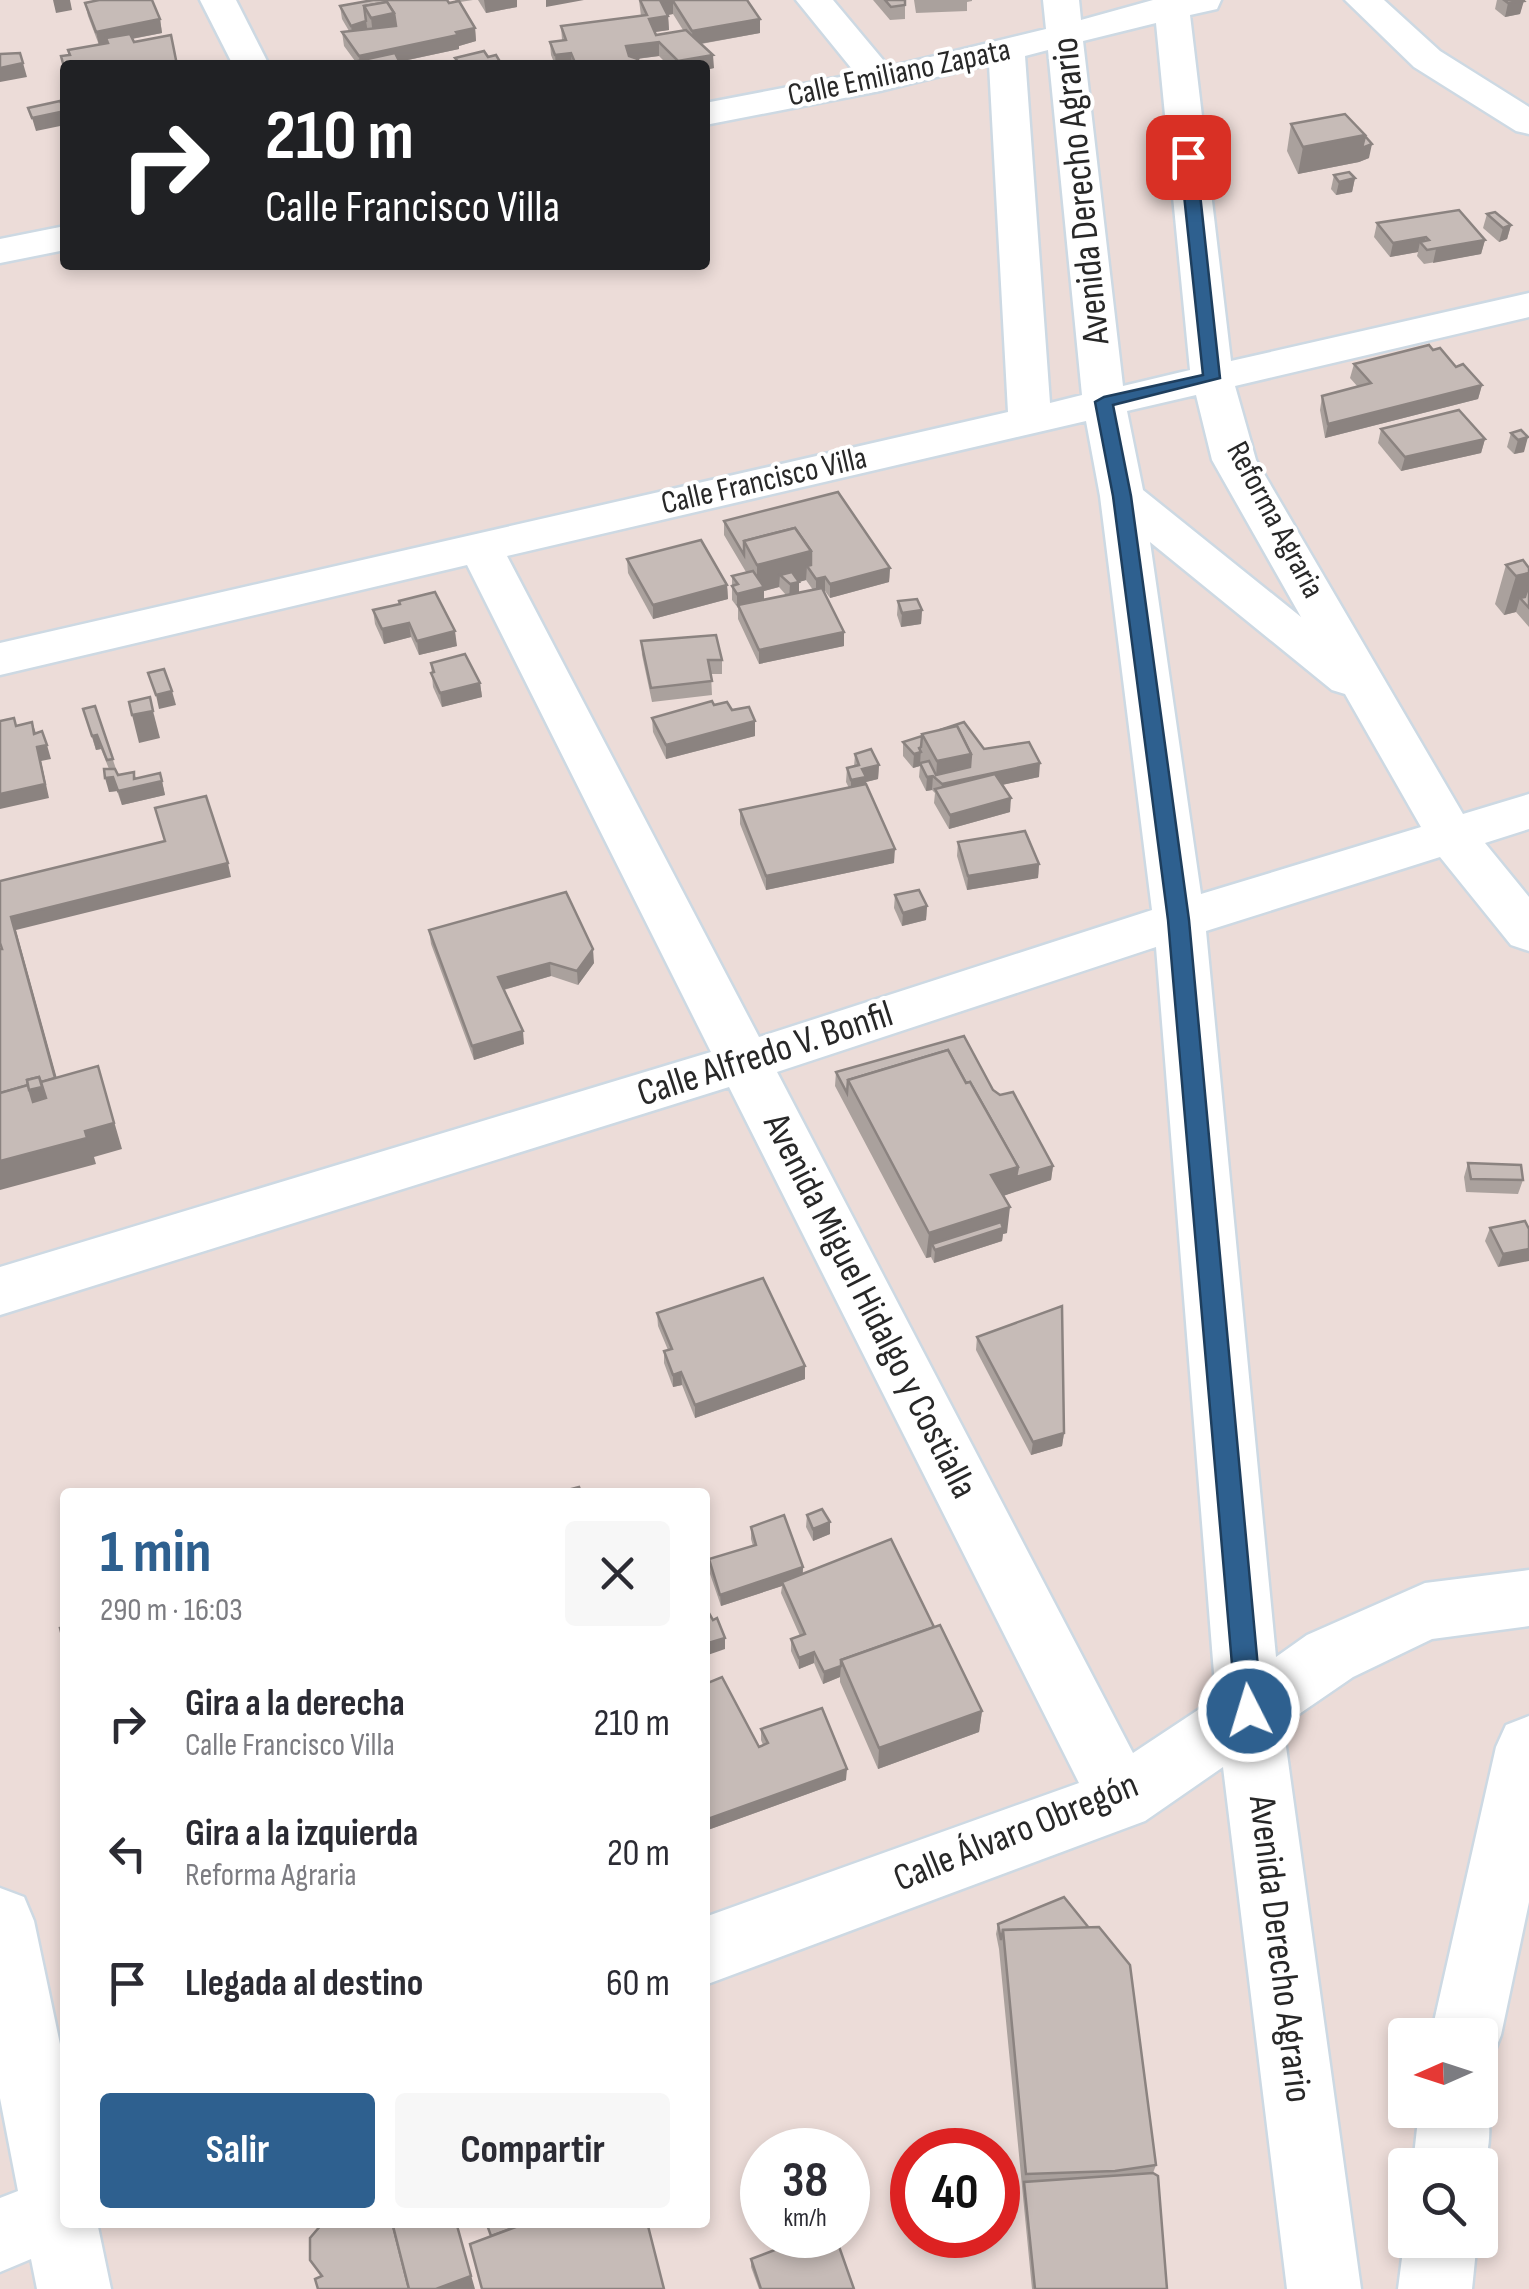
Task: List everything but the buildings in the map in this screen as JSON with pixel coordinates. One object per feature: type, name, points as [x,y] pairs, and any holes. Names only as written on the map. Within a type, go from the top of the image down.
[{"type":"street","points":[[218,0],[248,60]]},
{"type":"street","points":[[814,0],[880,80]]},
{"type":"street","points":[[1363,0],[1427,58],[1484,98],[1529,122]]},
{"type":"street","name":"Calle Emiliano Zapata","points":[[710,113],[880,80],[1006,50],[1063,17],[1184,3]]},
{"type":"street","name":"Reforma Agraria","points":[[1184,3],[1212,378],[1234,460],[1449,834],[1529,932]]},
{"type":"street","name":"Avenida Derecho Agrario","points":[[1063,17],[1104,402],[1122,496],[1178,920],[1249,1711],[1324,2289]]},
{"type":"street","points":[[1006,50],[1030,420]]},
{"type":"street","points":[[0,250],[60,239]]},
{"type":"street","name":"Calle Francisco Villa","points":[[0,659],[1529,306]]},
{"type":"street","points":[[1122,496],[1371,696]]},
{"type":"street","name":"Avenida Miguel Hidalgo y Costialla","points":[[480,547],[1122,1798]]},
{"type":"street","name":"Calle Alfredo V. Bonfil","points":[[0,1291],[745,1062],[1178,920],[1529,811]]},
{"type":"street","name":"Calle Álvaro Obregón","points":[[710,1949],[1122,1798],[1330,1656],[1425,1611],[1529,1598]]},
{"type":"street","points":[[1470,2018],[1529,1746]]},
{"type":"street","points":[[0,1921],[41,2218],[74,2289]]},
{"type":"street","points":[[1434,2289],[1438,2258]]},
{"type":"route","points":[[1188,157],[1212,378],[1104,402],[1122,496],[1178,920],[1249,1711]]}]
